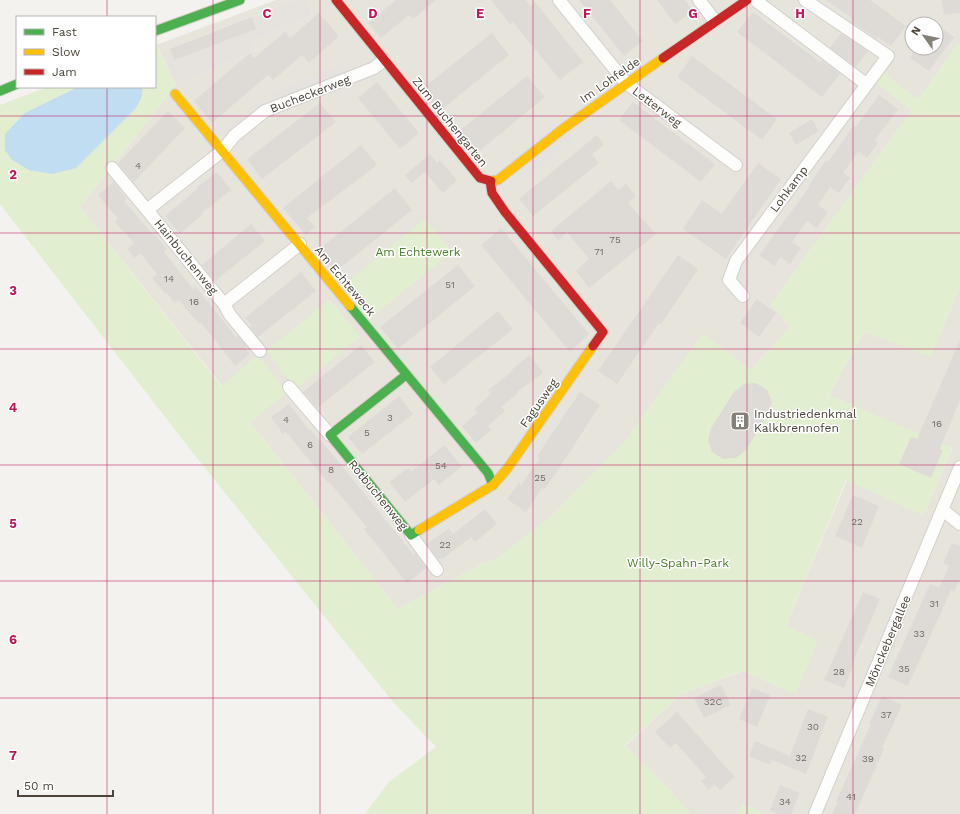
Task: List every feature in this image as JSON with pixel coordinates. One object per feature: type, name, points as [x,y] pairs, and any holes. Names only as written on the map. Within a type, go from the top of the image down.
[{"type":"street","points":[[156,31],[240,0]]},
{"type":"street","name":"Zum Buchengarten","points":[[336,0],[480,178],[490,181],[492,193],[505,212],[602,332]]},
{"type":"street","name":"Letterweg","points":[[558,0],[626,84],[736,165]]},
{"type":"street","points":[[699,0],[715,21]]},
{"type":"street","name":"Im Lohfelde","points":[[490,181],[498,180],[564,128],[747,0]]},
{"type":"street","points":[[755,0],[866,84]]},
{"type":"street","name":"Lohkamp","points":[[743,296],[729,280],[736,261],[888,56],[805,0]]},
{"type":"street","name":"Bucheckerweg","points":[[222,151],[234,136],[265,111],[374,68],[384,60]]},
{"type":"street","points":[[0,91],[16,84]]},
{"type":"street","name":"Am Echteweck","points":[[175,94],[488,473],[493,485]]},
{"type":"street","name":"Hainbuchenweg","points":[[222,151],[147,210],[224,304],[230,315],[260,351]]},
{"type":"street","points":[[112,168],[147,210]]},
{"type":"street","name":"Hainbuchenweg","points":[[224,304],[300,244]]},
{"type":"street","name":"Fagusweg","points":[[493,485],[508,469],[602,332]]},
{"type":"street","points":[[330,435],[406,375]]},
{"type":"street","name":"Rotbuchenweg","points":[[290,387],[410,535],[493,485]]},
{"type":"street","name":"Mönckebergallee","points":[[815,814],[960,467]]},
{"type":"street","points":[[943,510],[960,524]]},
{"type":"street","points":[[410,535],[437,570]]},
{"type":"shaded area","points":[[276,0],[295,0],[160,52],[156,45]]},
{"type":"shaded area","points":[[295,0],[307,0],[312,15],[252,42],[256,50],[176,85],[160,52]]},
{"type":"shaded area","points":[[307,0],[960,0],[960,41],[918,100],[883,73],[876,82],[912,110],[771,304],[790,327],[751,370],[703,334],[626,440],[553,515],[497,559],[480,565],[398,609],[250,422],[257,356],[222,386],[80,207],[176,85],[256,50],[252,42],[312,15]]},
{"type":"shaded area","points":[[342,64],[346,74],[273,102],[269,94]]},
{"type":"shaded area","points":[[264,98],[266,102],[227,133],[225,129]]},
{"type":"shaded area","points":[[564,128],[574,140],[526,178],[517,167]]},
{"type":"shaded area","points":[[960,287],[960,814],[765,814],[743,804],[738,814],[690,814],[671,791],[625,746],[681,694],[743,671],[796,694],[786,626],[847,480],[924,515],[952,449],[829,395],[864,332],[931,356]]},
{"type":"green space","name":"Willy-Spahn-Park","points":[[960,41],[960,287],[931,357],[864,332],[829,395],[952,448],[924,515],[846,480],[786,626],[818,640],[796,694],[742,671],[681,694],[625,745],[671,791],[690,814],[365,814],[389,782],[436,747],[393,702],[193,453],[0,204],[0,105],[44,88],[156,88],[156,45],[176,85],[80,207],[221,386],[258,355],[287,393],[250,422],[398,609],[480,565],[497,559],[553,515],[626,440],[703,333],[751,370],[790,327],[771,304],[912,110],[876,82],[883,72],[918,100]]},
{"type":"green space","name":"Am Echtewerk","points":[[425,219],[452,252],[366,322],[341,287]]},
{"type":"green space","points":[[330,299],[360,337],[296,389],[267,351]]},
{"type":"green space","points":[[743,804],[765,814],[738,814]]},
{"type":"water","points":[[76,88],[142,88],[141,97],[134,110],[76,168],[52,174],[29,170],[12,160],[5,150],[5,134],[25,113]]},
{"type":"building","points":[[396,0],[436,0],[413,19],[409,15],[381,38],[368,23]]},
{"type":"building","points":[[491,0],[526,0],[530,6],[535,2],[583,62],[560,80],[513,22],[510,24]]},
{"type":"building","points":[[579,0],[610,0],[643,41],[624,56]]},
{"type":"building","points":[[657,0],[685,0],[693,11],[675,24]]},
{"type":"building","points":[[826,0],[870,0],[904,25],[904,29],[891,46],[878,37],[877,39],[850,21],[852,18]]},
{"type":"building","points":[[942,0],[960,0],[960,13],[944,15]]},
{"type":"building","points":[[753,12],[820,62],[822,60],[840,74],[822,97],[737,32]]},
{"type":"building","points":[[319,13],[339,36],[309,63],[302,55],[273,80],[268,75],[212,123],[194,101],[250,53],[254,58],[285,32],[290,38]]},
{"type":"building","points":[[252,17],[256,29],[174,60],[170,49]]},
{"type":"building","points":[[944,30],[954,37],[944,51]]},
{"type":"building","points":[[492,33],[509,55],[440,111],[422,89]]},
{"type":"building","points":[[841,33],[868,51],[856,67],[830,48]]},
{"type":"building","points":[[692,56],[777,119],[762,140],[677,77]]},
{"type":"building","points":[[911,56],[940,56],[929,71],[910,58]]},
{"type":"building","points":[[527,76],[545,97],[476,154],[458,132]]},
{"type":"building","points":[[377,82],[419,133],[400,149],[358,98]]},
{"type":"building","points":[[879,95],[898,109],[875,140],[878,143],[867,158],[858,152],[843,173],[850,178],[839,193],[830,187],[818,205],[828,212],[817,228],[807,221],[792,242],[801,248],[790,264],[781,257],[774,266],[759,255],[810,186],[809,185],[826,160],[828,162],[854,125],[856,127]]},
{"type":"building","points":[[633,102],[715,164],[701,182],[619,120]]},
{"type":"building","points":[[320,103],[336,122],[262,179],[247,159]]},
{"type":"building","points":[[168,111],[185,128],[134,182],[118,163]]},
{"type":"building","points":[[812,119],[819,131],[796,145],[789,133]]},
{"type":"building","points":[[597,135],[604,145],[592,154],[599,163],[533,216],[519,199]]},
{"type":"building","points":[[361,145],[377,165],[307,218],[315,227],[306,235],[283,208]]},
{"type":"building","points":[[430,154],[437,163],[440,160],[457,180],[443,193],[425,172],[411,183],[405,175]]},
{"type":"building","points":[[758,163],[781,179],[726,259],[683,229],[702,200],[722,214]]},
{"type":"building","points":[[217,172],[231,190],[202,213],[203,214],[180,234],[165,216],[197,189],[196,188]]},
{"type":"building","points":[[611,181],[618,190],[626,184],[636,196],[628,203],[656,234],[589,288],[576,271],[589,259],[567,232],[558,240],[551,231]]},
{"type":"building","points":[[114,182],[127,199],[124,201],[167,249],[164,252],[193,289],[196,287],[236,337],[238,336],[247,347],[245,348],[250,354],[235,366],[201,323],[199,324],[179,300],[174,303],[167,293],[165,294],[152,278],[157,274],[140,253],[134,258],[127,249],[134,243],[115,222],[118,219],[98,195]]},
{"type":"building","points":[[395,188],[412,210],[335,272],[317,251]]},
{"type":"building","points":[[251,224],[265,241],[215,281],[202,265]]},
{"type":"building","points":[[501,228],[589,334],[570,352],[481,245]]},
{"type":"building","points":[[678,255],[698,269],[661,324],[659,323],[617,384],[598,371]]},
{"type":"building","points":[[458,265],[475,286],[398,349],[380,327]]},
{"type":"building","points":[[301,272],[316,291],[258,337],[250,327],[252,325],[245,318]]},
{"type":"building","points":[[757,299],[776,313],[759,337],[740,323]]},
{"type":"building","points":[[498,311],[513,329],[444,384],[430,367]]},
{"type":"building","points":[[960,340],[960,400],[940,449],[943,450],[931,478],[899,464],[911,437],[917,439]]},
{"type":"building","points":[[361,345],[375,362],[317,408],[303,392]]},
{"type":"building","points":[[530,355],[543,373],[517,392],[518,393],[501,407],[505,411],[488,426],[491,430],[476,443],[462,426],[477,413],[474,409],[491,394],[488,390],[513,371],[512,369]]},
{"type":"building","name":"Industriedenkmal Kalkbrennofen","points":[[756,383],[767,390],[772,402],[768,414],[746,450],[736,458],[723,459],[712,452],[708,440],[711,428],[734,392],[744,384]]},
{"type":"building","points":[[580,392],[600,405],[558,470],[544,490],[542,488],[526,512],[507,499],[519,483],[521,485],[540,458],[537,456]]},
{"type":"building","points":[[399,396],[413,414],[362,454],[348,437]]},
{"type":"building","points":[[289,404],[309,430],[310,429],[333,455],[426,568],[407,583],[364,529],[367,527],[286,432],[283,434],[271,417]]},
{"type":"building","points":[[444,445],[462,466],[439,485],[434,479],[405,502],[389,482],[408,468],[411,472]]},
{"type":"building","points":[[853,495],[879,506],[862,548],[835,536]]},
{"type":"building","points":[[485,509],[497,524],[475,542],[471,537],[441,560],[440,558],[438,559],[427,544],[449,528],[453,534]]},
{"type":"building","points":[[952,543],[960,546],[960,579],[954,592],[951,590],[908,686],[888,677],[930,584],[939,588],[949,566],[943,563]]},
{"type":"building","points":[[863,592],[880,599],[853,662],[854,663],[844,688],[824,680]]},
{"type":"building","points":[[721,685],[731,705],[704,718],[694,698]]},
{"type":"building","points":[[752,688],[770,695],[757,727],[739,719]]},
{"type":"building","points":[[882,696],[902,705],[882,748],[884,749],[855,814],[832,814],[871,724],[869,724]]},
{"type":"building","points":[[808,709],[828,717],[806,774],[772,760],[770,765],[749,756],[755,741],[790,756]]},
{"type":"building","points":[[677,712],[735,777],[720,790],[714,784],[709,790],[701,781],[706,777],[676,743],[670,748],[655,732]]},
{"type":"building","points":[[780,785],[800,793],[791,814],[779,814],[770,810]]},
{"type":"traffic: fast","points":[[156,31],[240,0]]},
{"type":"traffic: fast","points":[[0,91],[16,84]]},
{"type":"traffic: fast","points":[[350,306],[488,473],[493,485]]},
{"type":"traffic: fast","points":[[406,375],[330,435],[411,535],[419,530]]},
{"type":"traffic: slow","points":[[491,181],[498,180],[564,128],[663,58]]},
{"type":"traffic: slow","points":[[175,94],[350,306]]},
{"type":"traffic: slow","points":[[419,530],[493,485],[507,469],[593,346]]},
{"type":"traffic: jam","points":[[336,0],[480,178],[491,181]]},
{"type":"traffic: jam","points":[[663,58],[747,0]]},
{"type":"traffic: jam","points":[[490,181],[492,193],[505,212],[603,332],[593,346]]},
{"type":"place","name":"Industriedenkmal Kalkbrennofen","points":[[740,421]]}]
